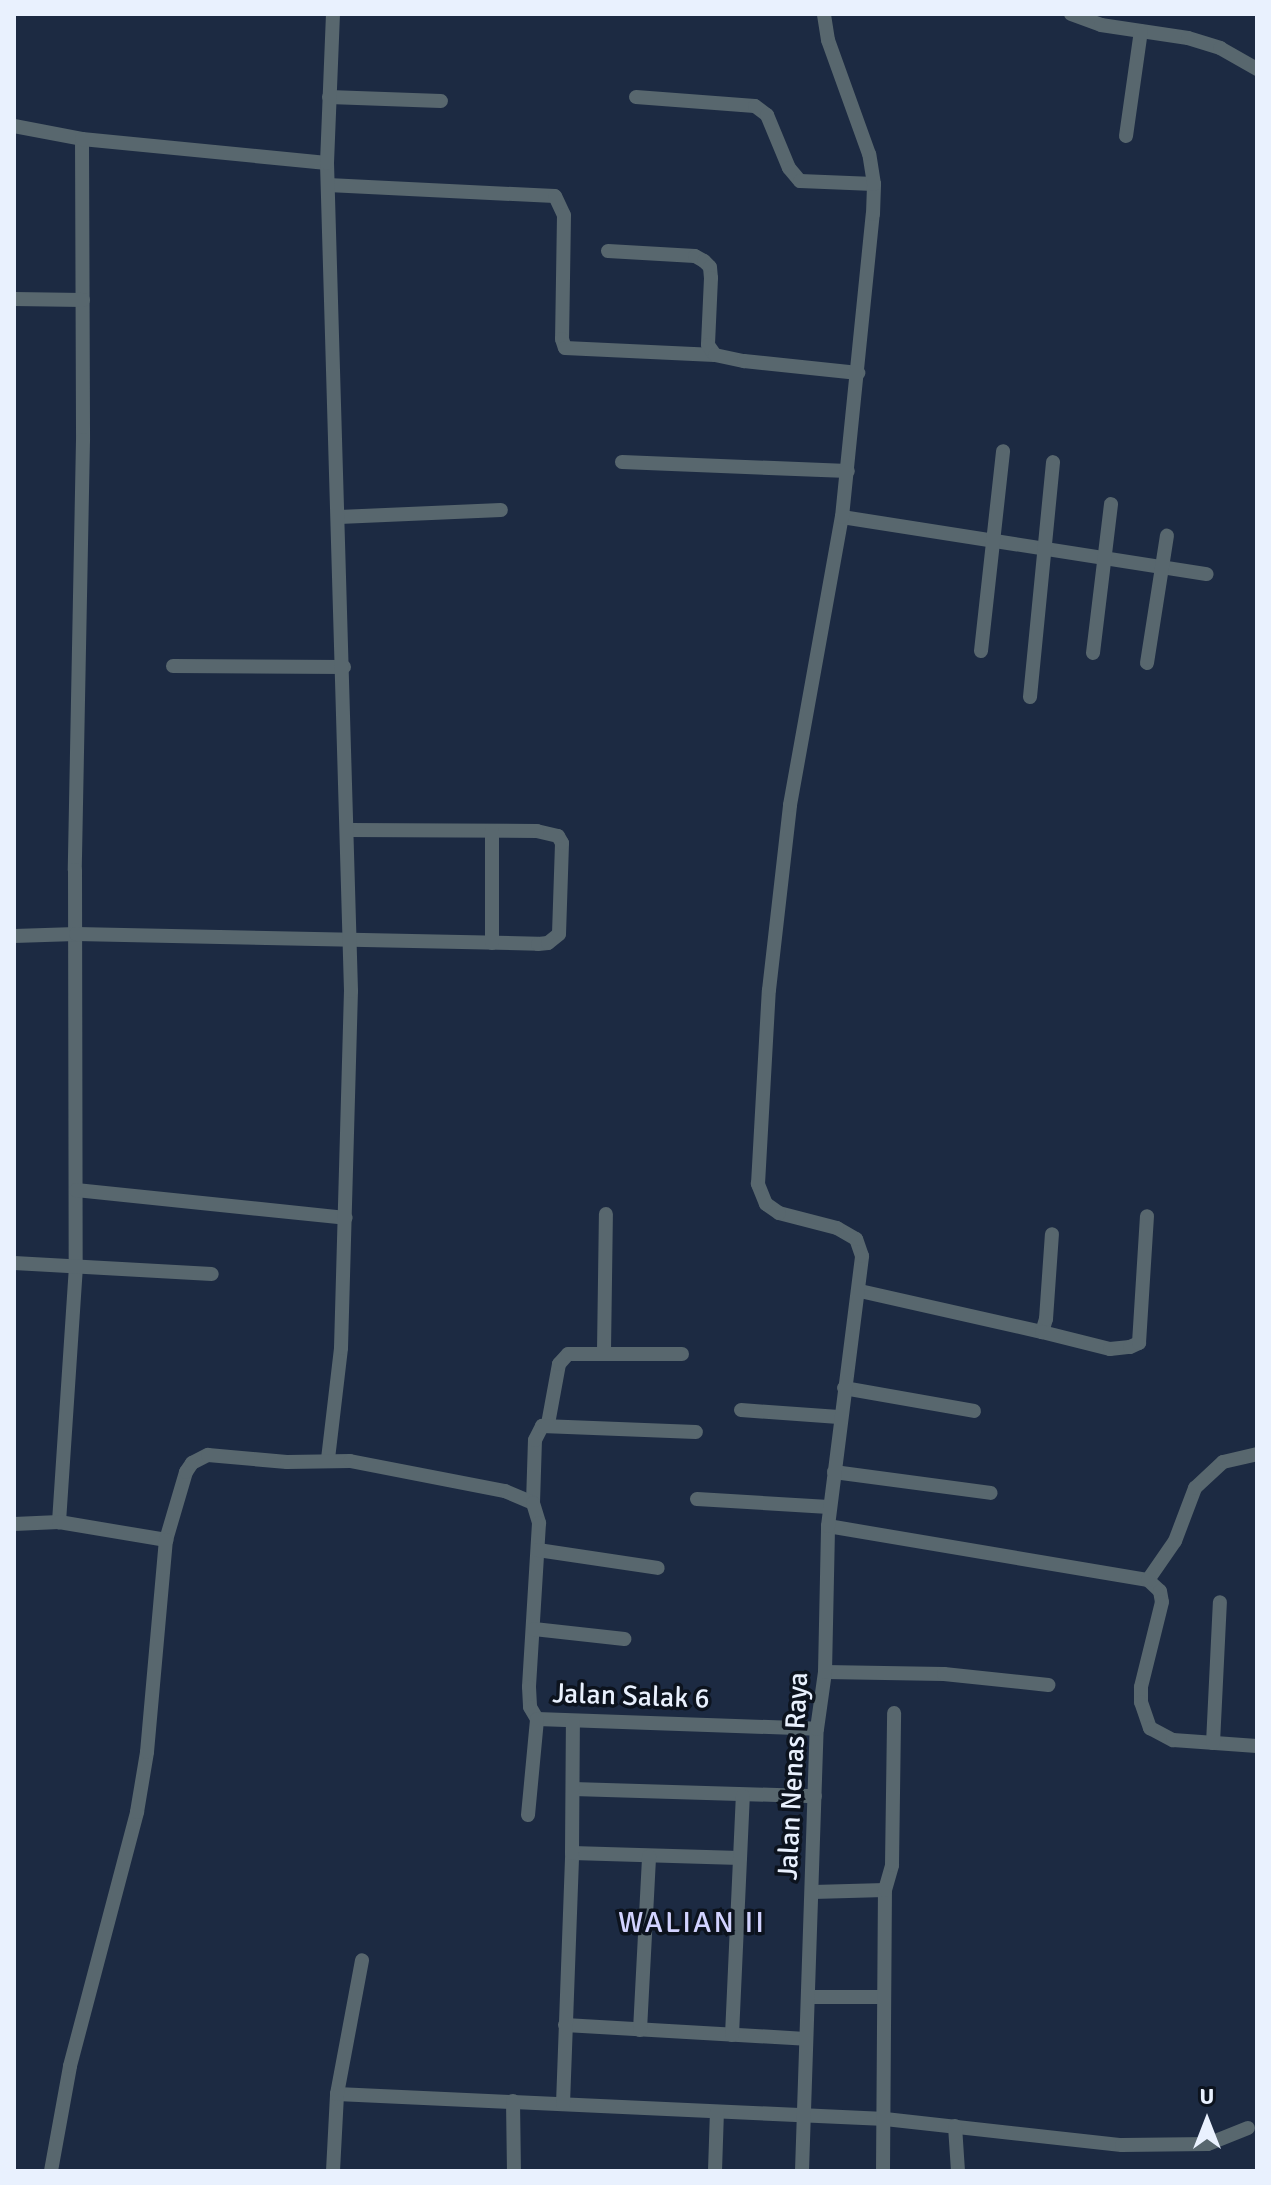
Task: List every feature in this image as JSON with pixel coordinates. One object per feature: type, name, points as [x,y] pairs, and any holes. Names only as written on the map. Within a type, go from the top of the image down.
[{"type":"street","points":[[328,1459],[341,1348],[351,942],[327,163],[333,14]]},
{"type":"street","points":[[824,14],[828,40],[869,154],[874,184],[842,517],[1207,574]]},
{"type":"street","points":[[1071,14],[1101,25],[1188,38],[1220,48],[1257,69]]},
{"type":"street","points":[[1126,136],[1141,31]]},
{"type":"street","points":[[329,97],[441,101]]},
{"type":"street","points":[[636,97],[755,106],[767,115],[789,168],[800,181],[874,184]]},
{"type":"street","points":[[14,126],[82,139],[327,163]]},
{"type":"street","points":[[59,1522],[76,1266],[82,139]]},
{"type":"street","points":[[328,185],[555,196],[564,215],[562,339],[565,348],[715,355],[858,373]]},
{"type":"street","points":[[608,251],[681,255],[704,261],[710,267],[711,278],[708,345],[715,355]]},
{"type":"street","points":[[14,299],[83,300]]},
{"type":"street","points":[[981,651],[1003,451]]},
{"type":"street","points":[[622,462],[848,471]]},
{"type":"street","points":[[1030,697],[1053,462]]},
{"type":"street","points":[[1093,653],[1111,504]]},
{"type":"street","points":[[339,517],[501,510]]},
{"type":"street","name":"Jalan Nenas Raya","points":[[802,2171],[817,1729],[825,1672],[829,1507],[839,1417],[860,1291],[862,1256],[856,1239],[837,1228],[779,1213],[766,1204],[758,1184],[769,990],[790,805],[842,517]]},
{"type":"street","points":[[1147,663],[1167,536]]},
{"type":"street","points":[[173,666],[344,667]]},
{"type":"street","points":[[14,936],[76,934],[351,942],[548,943],[559,934],[562,843],[551,833],[349,830]]},
{"type":"street","points":[[492,831],[492,943]]},
{"type":"street","points":[[76,1190],[346,1218]]},
{"type":"street","points":[[606,1214],[604,1351],[682,1354]]},
{"type":"street","points":[[860,1291],[1110,1349],[1130,1347],[1139,1343],[1147,1216]]},
{"type":"street","points":[[1042,1332],[1046,1319],[1052,1234]]},
{"type":"street","points":[[14,1263],[212,1274]]},
{"type":"street","name":"Jalan Salak 6","points":[[604,1351],[574,1352],[562,1358],[548,1424],[537,1431],[535,1440],[533,1503],[539,1523],[529,1698],[537,1719],[573,1723],[817,1729]]},
{"type":"street","points":[[844,1388],[974,1411]]},
{"type":"street","points":[[741,1410],[839,1417]]},
{"type":"street","points":[[548,1424],[696,1432]]},
{"type":"street","points":[[1148,1580],[1175,1541],[1195,1488],[1223,1462],[1257,1454]]},
{"type":"street","points":[[51,2171],[70,2066],[137,1812],[147,1752],[166,1540],[186,1472],[199,1458],[219,1455],[287,1462],[328,1459],[505,1491],[533,1503]]},
{"type":"street","points":[[834,1472],[991,1493]]},
{"type":"street","points":[[697,1499],[829,1507]]},
{"type":"street","points":[[14,1524],[59,1522],[166,1540]]},
{"type":"street","points":[[828,1526],[1148,1580],[1160,1591],[1162,1602],[1141,1687],[1144,1716],[1150,1728],[1161,1736],[1257,1746]]},
{"type":"street","points":[[538,1550],[658,1568]]},
{"type":"street","points":[[1213,1743],[1220,1602]]},
{"type":"street","points":[[534,1629],[624,1639]]},
{"type":"street","points":[[825,1672],[944,1674],[1048,1685]]},
{"type":"street","points":[[883,2171],[885,1890],[892,1865],[894,1713]]},
{"type":"street","points":[[528,1815],[537,1719]]},
{"type":"street","points":[[563,2104],[572,1853],[573,1723]]},
{"type":"street","points":[[573,1789],[815,1796]]},
{"type":"street","points":[[732,2035],[743,1796]]},
{"type":"street","points":[[572,1853],[740,1858]]},
{"type":"street","points":[[640,2030],[649,1856]]},
{"type":"street","points":[[813,1892],[885,1890]]},
{"type":"street","points":[[333,2171],[337,2094],[362,1960]]},
{"type":"street","points":[[809,1997],[884,1997]]},
{"type":"street","points":[[565,2025],[806,2039]]},
{"type":"street","points":[[337,2094],[885,2119],[1122,2145],[1175,2147],[1208,2144],[1248,2128]]},
{"type":"street","points":[[513,2101],[514,2171]]},
{"type":"street","points":[[715,2171],[717,2112]]},
{"type":"street","points":[[955,2126],[958,2171]]},
{"type":"district","name":"WALIAN II","points":[[692,1923]]}]
